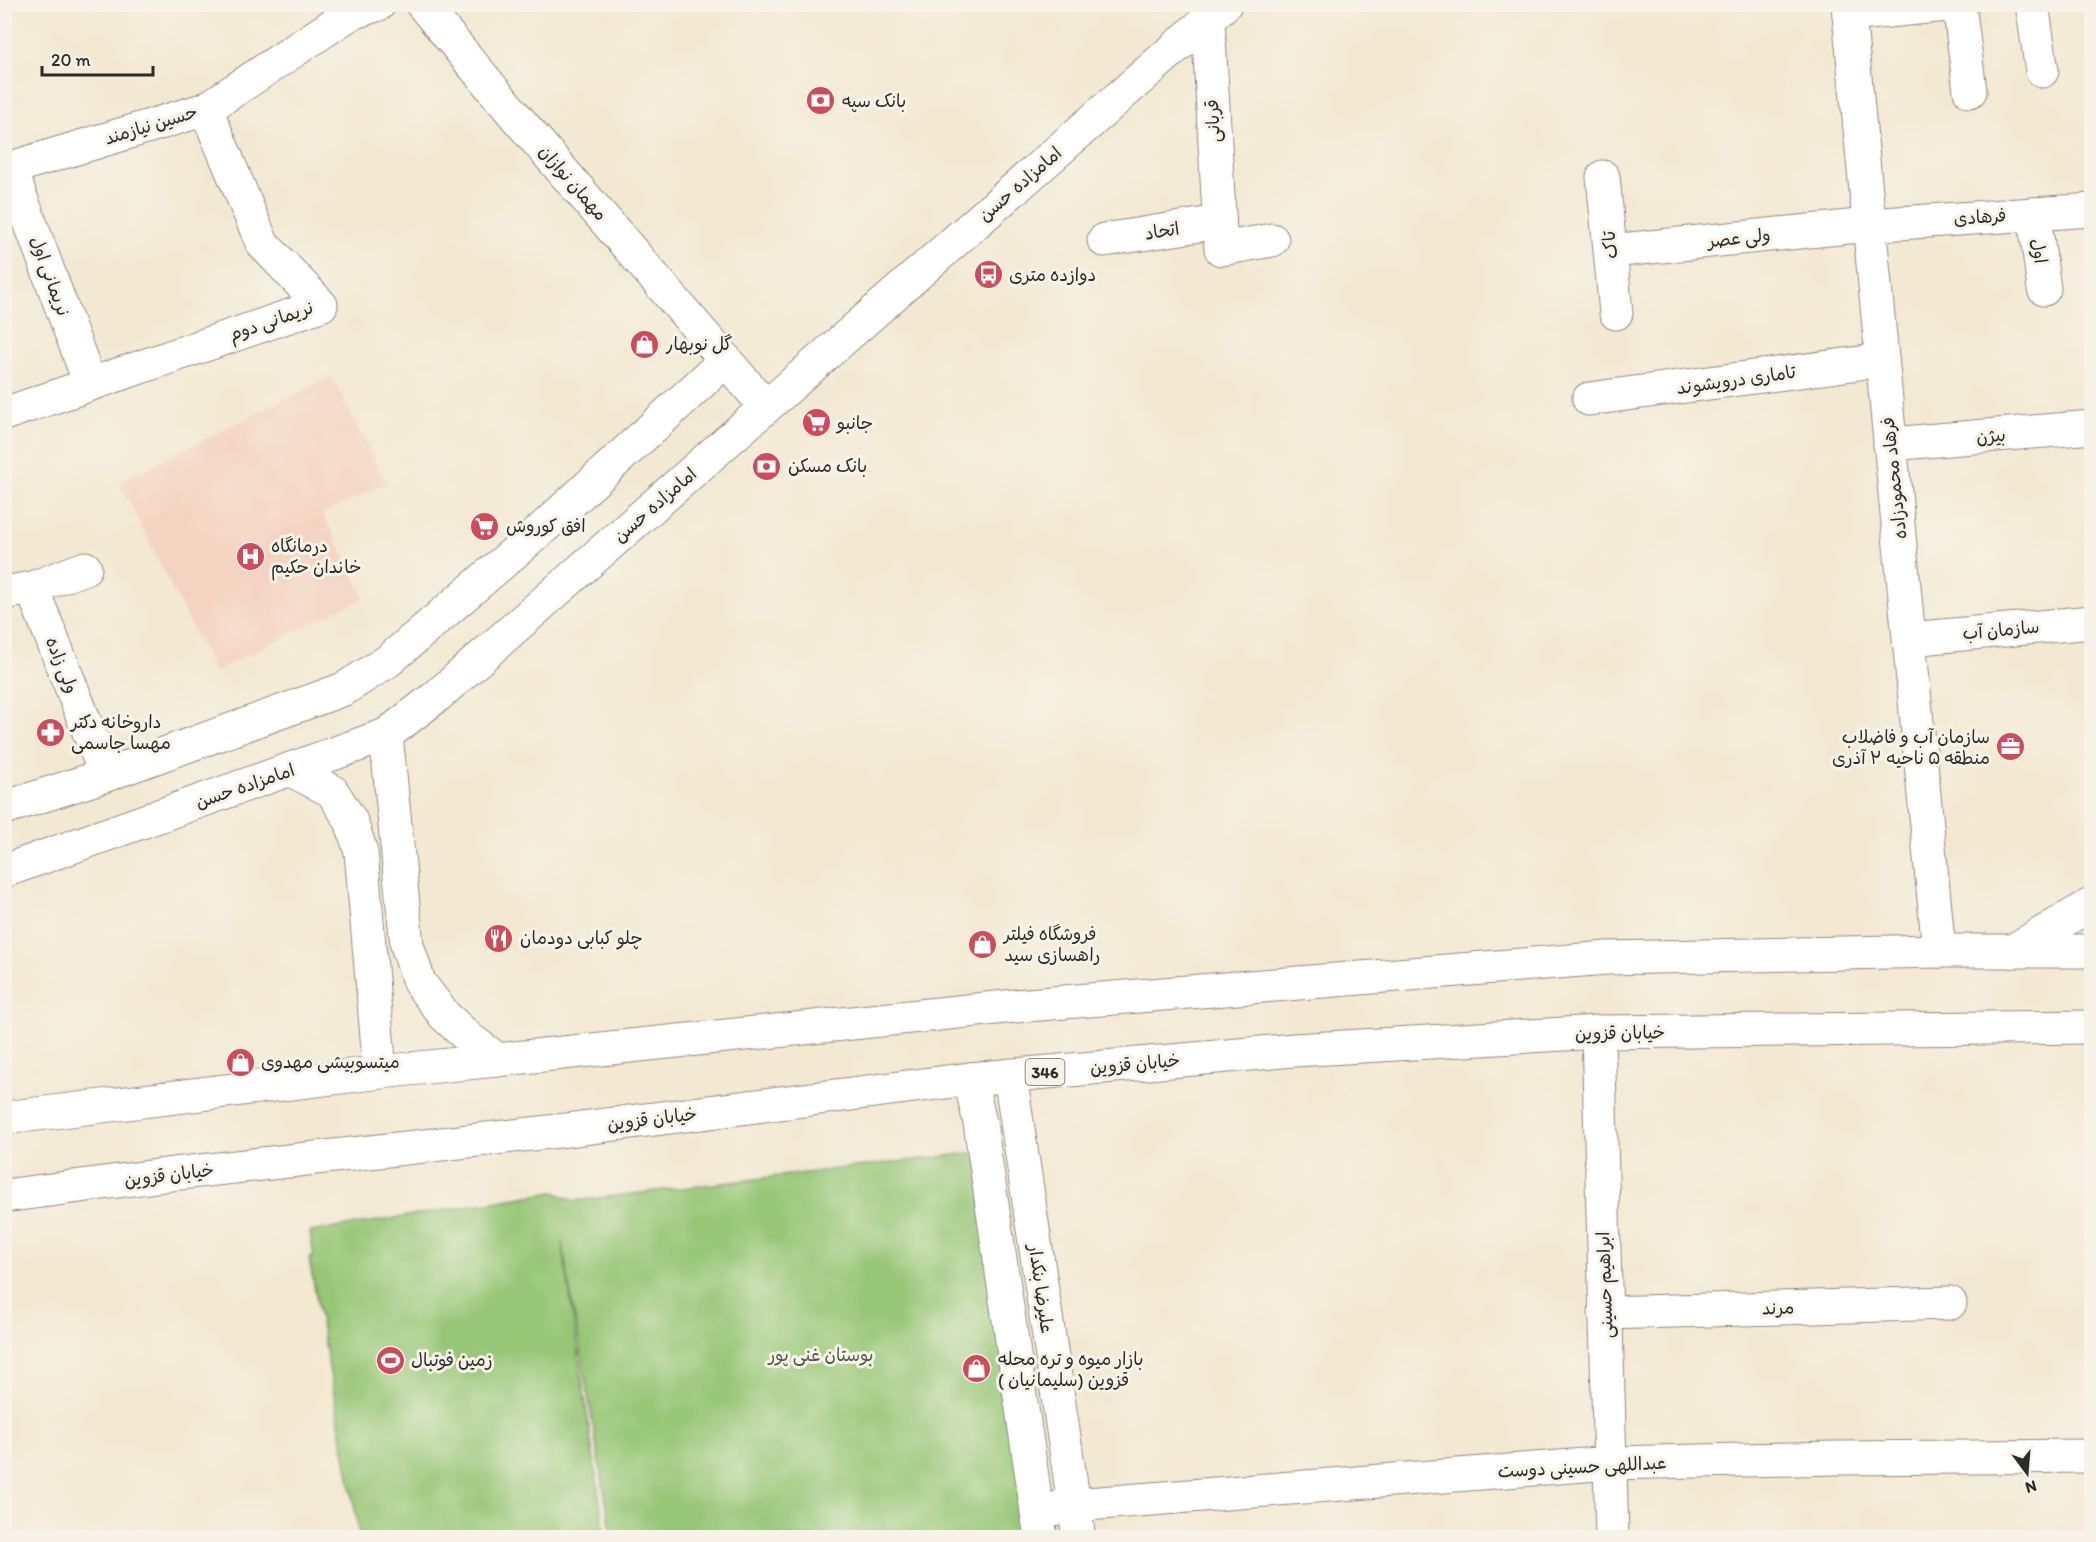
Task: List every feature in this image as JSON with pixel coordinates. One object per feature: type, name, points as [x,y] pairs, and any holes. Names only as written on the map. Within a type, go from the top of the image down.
[{"type":"street","name":"حسین نیازمند","points":[[7,169],[206,109],[351,13],[380,4]]},
{"type":"street","name":"مهمان نوازان","points":[[422,4],[766,407]]},
{"type":"street","points":[[1848,10],[1957,4],[1970,91]]},
{"type":"street","points":[[2032,4],[2042,71]]},
{"type":"street","name":"فرهاد محمودزاده","points":[[1848,10],[1939,951]]},
{"type":"street","name":"قربانی","points":[[1216,12],[1221,249],[1272,240]]},
{"type":"street","name":"امامزاده حسن","points":[[4,871],[386,735],[437,696],[1216,12]]},
{"type":"street","name":"نریمانی دوم","points":[[4,414],[321,305],[262,243],[206,109]]},
{"type":"street","name":"نریمانی اول","points":[[7,169],[90,384]]},
{"type":"street","name":"تاک","points":[[1603,177],[1616,313]]},
{"type":"street","name":"فرهادی","points":[[1868,225],[2091,210]]},
{"type":"street","name":"اول","points":[[2034,213],[2044,289]]},
{"type":"street","name":"اتحاد","points":[[1104,240],[1219,222]]},
{"type":"street","name":"ولی عصر","points":[[1611,251],[1868,225]]},
{"type":"street","points":[[4,808],[106,775],[344,689],[388,661],[543,528],[726,360]]},
{"type":"street","name":"تاماری درویشوند","points":[[1589,399],[1882,360]]},
{"type":"street","name":"بیژن","points":[[1890,444],[2091,427]]},
{"type":"street","points":[[18,590],[85,568]]},
{"type":"street","name":"ولی زاده","points":[[18,590],[106,775]]},
{"type":"street","name":"سازمان آب","points":[[1910,639],[2091,622]]},
{"type":"street","points":[[386,735],[407,945],[418,982],[444,1016],[498,1060]]},
{"type":"street","points":[[291,770],[332,791],[351,821],[361,852],[380,1072]]},
{"type":"street","points":[[2012,951],[2091,904]]},
{"type":"street","points":[[4,1118],[380,1072],[1015,1006],[1607,958],[1939,951],[2091,951]]},
{"type":"street","name":"خیابان قزوین","points":[[4,1196],[172,1174],[567,1130],[970,1079],[1294,1050],[1598,1032],[2091,1027]]},
{"type":"street","name":"ابراهیم حسینی","points":[[1598,1032],[1612,1538]]},
{"type":"street","name":"علیرضا بنکدار","points":[[1010,1075],[1079,1538]]},
{"type":"street","name":"علیرضا بنکدار","points":[[970,1079],[980,1123],[1039,1525]]},
{"type":"street","name":"مرند","points":[[1605,1313],[1950,1303]]},
{"type":"street","name":"عبداللهی حسینی دوست","points":[[1039,1525],[1074,1505],[1610,1463],[2091,1456]]},
{"type":"shaded area","name":"درمانگاه خاندان حکیم","points":[[332,376],[386,483],[323,514],[365,597],[214,672],[119,482]]},
{"type":"green space","name":"بوستان غنی پور","points":[[979,1152],[1027,1537],[612,1537],[562,1242],[605,1537],[360,1537],[309,1258],[314,1256],[310,1232],[554,1192],[574,1201]]},
{"type":"place","name":"بانک سپه","points":[[821,101]]},
{"type":"place","name":"دوازده متری","points":[[988,275]]},
{"type":"place","name":"گل نوبهار","points":[[645,344]]},
{"type":"place","name":"جانبو","points":[[816,423]]},
{"type":"place","name":"بانک مسکن","points":[[767,466]]},
{"type":"place","name":"افق کوروش","points":[[485,526]]},
{"type":"place","name":"درمانگاه خاندان حکیم","points":[[250,556]]},
{"type":"place","name":"داروخانه دکتر مهسا جاسمی","points":[[50,732]]},
{"type":"place","name":"سازمان آب و فاضلاب منطقه ۵ ناحیه ۲ آذری","points":[[2011,747]]},
{"type":"place","name":"چلو کبابی دودمان","points":[[499,938]]},
{"type":"place","name":"فروشگاه فیلتر راهسازی سید","points":[[983,944]]},
{"type":"place","name":"میتسوبیشی مهدوی","points":[[240,1062]]},
{"type":"place","name":"زمین فوتبال","points":[[390,1360]]},
{"type":"place","name":"بازار میوه و تره محله قزوین (سلیمانیان )","points":[[977,1369]]}]
